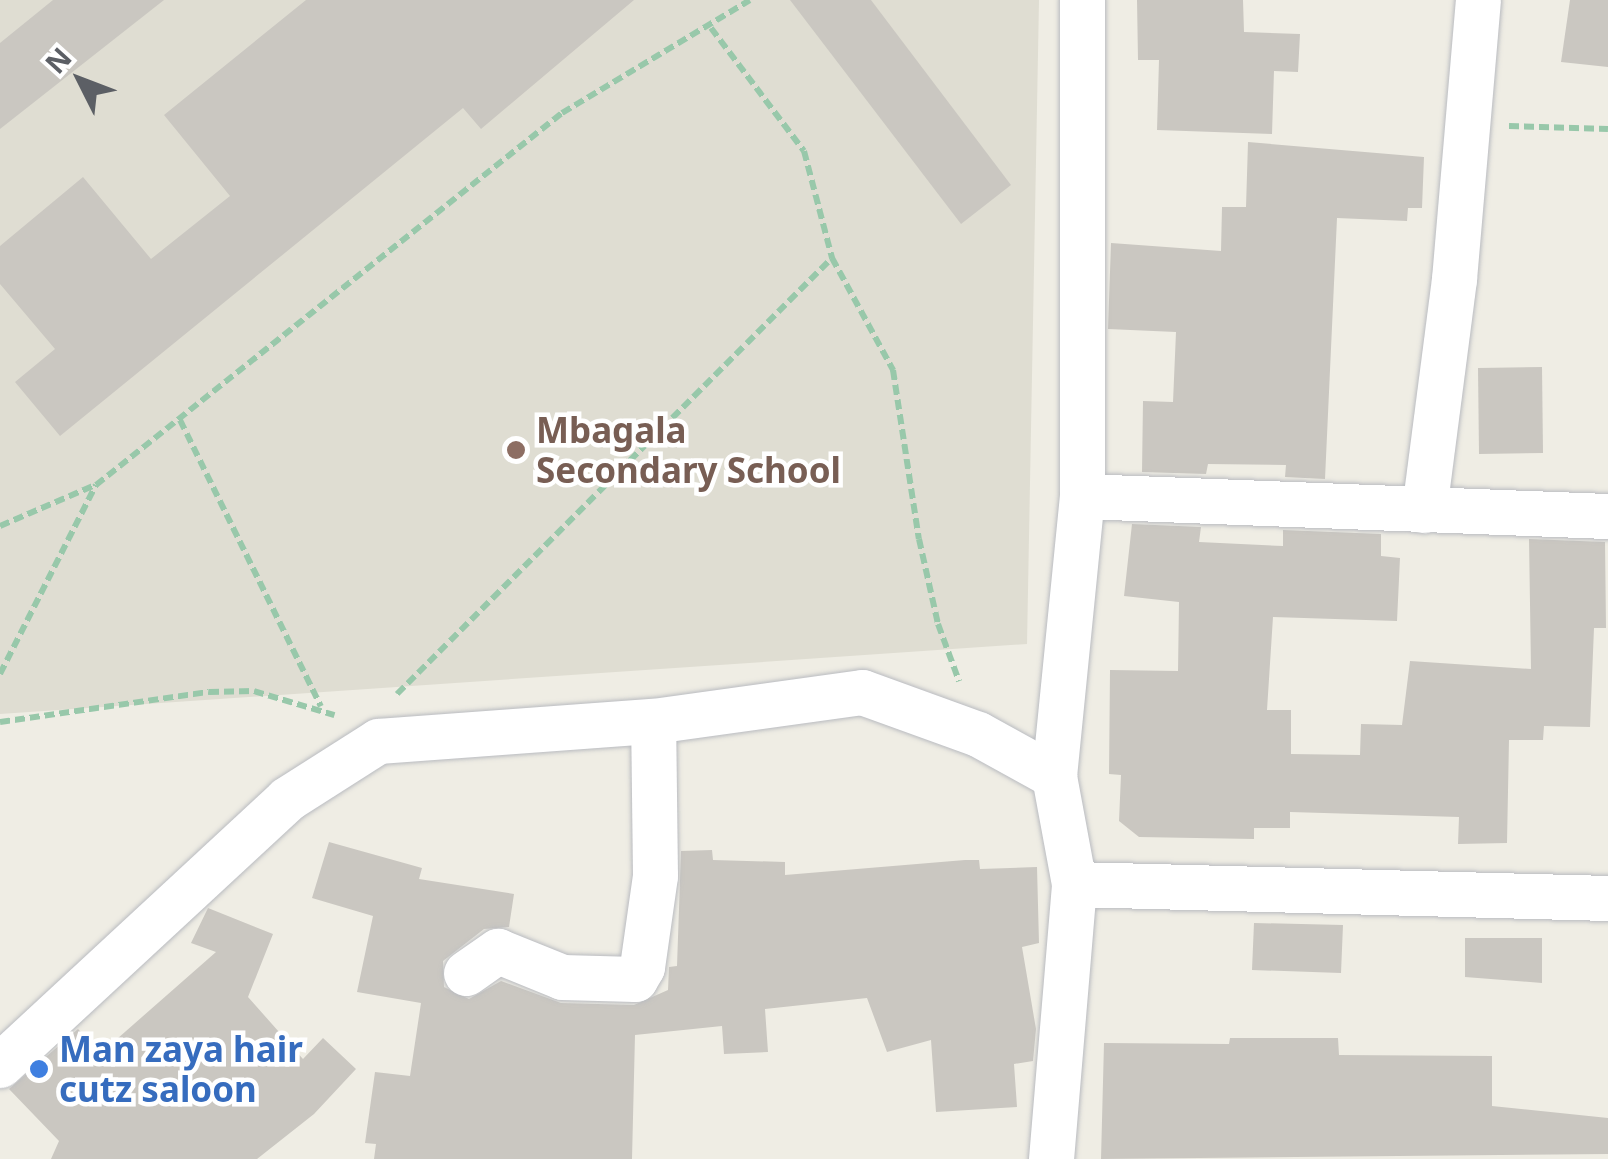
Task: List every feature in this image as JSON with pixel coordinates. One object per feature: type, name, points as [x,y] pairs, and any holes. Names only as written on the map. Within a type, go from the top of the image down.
[{"type":"street","points":[[1051,1159],[1074,884],[1054,776],[1082,496],[1082,0]]},
{"type":"street","points":[[1424,510],[1478,0]]},
{"type":"street","points":[[1082,496],[1608,516]]},
{"type":"street","points":[[0,1064],[287,799],[370,736],[653,721],[862,692],[978,734],[1054,776]]},
{"type":"street","points":[[466,973],[498,951],[562,977],[634,979],[642,967],[655,876],[653,721]]},
{"type":"street","points":[[1074,884],[1608,898]]},
{"type":"path","points":[[0,526],[96,485],[562,114],[711,28],[750,0]]},
{"type":"path","points":[[711,28],[804,151],[832,258],[893,370],[938,624],[978,734]]},
{"type":"path","points":[[1466,124],[1608,129]]},
{"type":"path","points":[[0,722],[209,692],[254,691],[322,707],[370,736],[496,587],[832,258]]},
{"type":"path","points":[[180,420],[322,707]]},
{"type":"path","points":[[0,674],[96,485]]},
{"type":"shaded area","name":"Mbagala Secondary School","points":[[0,0],[1039,0],[1027,644],[0,714]]},
{"type":"building","points":[[53,0],[164,0],[0,129],[0,43]]},
{"type":"building","points":[[306,0],[634,0],[481,129],[463,108],[60,436],[15,382],[55,349],[0,284],[0,246],[83,177],[151,259],[230,196],[164,115]]},
{"type":"building","points":[[790,0],[871,0],[1011,185],[961,224]]},
{"type":"building","points":[[1137,0],[1243,0],[1244,32],[1300,34],[1298,72],[1274,71],[1272,134],[1157,130],[1159,60],[1138,60]]},
{"type":"building","points":[[1570,0],[1608,0],[1608,67],[1561,62]]},
{"type":"building","points":[[1248,142],[1424,157],[1422,208],[1408,208],[1407,221],[1337,218],[1325,479],[1285,477],[1286,465],[1208,464],[1206,474],[1142,472],[1143,401],[1173,402],[1176,332],[1108,329],[1111,243],[1221,251],[1222,207],[1246,207]]},
{"type":"building","points":[[1542,367],[1543,453],[1479,454],[1478,368]]},
{"type":"building","points":[[1132,524],[1201,527],[1199,542],[1283,546],[1283,530],[1381,534],[1381,556],[1400,558],[1397,621],[1273,617],[1267,710],[1291,710],[1291,754],[1360,755],[1361,724],[1402,725],[1410,661],[1531,669],[1529,539],[1605,542],[1606,628],[1594,628],[1590,727],[1544,726],[1543,740],[1509,740],[1507,843],[1458,844],[1459,817],[1290,812],[1290,828],[1254,828],[1254,839],[1139,837],[1119,821],[1121,775],[1109,774],[1110,670],[1178,671],[1179,602],[1124,596]]},
{"type":"building","points":[[329,842],[422,868],[419,879],[514,894],[509,927],[484,929],[443,961],[444,987],[469,999],[501,981],[561,1003],[634,1005],[668,990],[669,967],[677,966],[681,851],[712,850],[713,860],[785,862],[785,875],[965,860],[979,860],[980,869],[1037,867],[1039,943],[1022,947],[1036,1029],[1033,1061],[1014,1064],[1017,1107],[936,1112],[931,1040],[887,1052],[867,998],[765,1009],[768,1052],[724,1054],[722,1026],[635,1035],[632,1159],[374,1159],[376,1144],[365,1143],[375,1072],[410,1076],[421,1003],[357,992],[373,916],[312,898]]},
{"type":"building","points":[[208,908],[273,934],[248,997],[303,1059],[323,1038],[356,1069],[314,1114],[257,1159],[51,1159],[59,1141],[9,1089],[78,1029],[101,1053],[216,952],[191,943]]},
{"type":"building","points":[[1254,923],[1343,925],[1341,973],[1252,970]]},
{"type":"building","points":[[1465,938],[1542,938],[1542,983],[1465,977]]},
{"type":"building","points":[[1230,1038],[1338,1038],[1339,1055],[1492,1056],[1492,1106],[1608,1118],[1608,1154],[1101,1159],[1104,1043],[1229,1044]]},
{"type":"place","name":"Mbagala Secondary School","points":[[516,450]]},
{"type":"place","name":"Man zaya hair cutz saloon","points":[[39,1069]]}]
